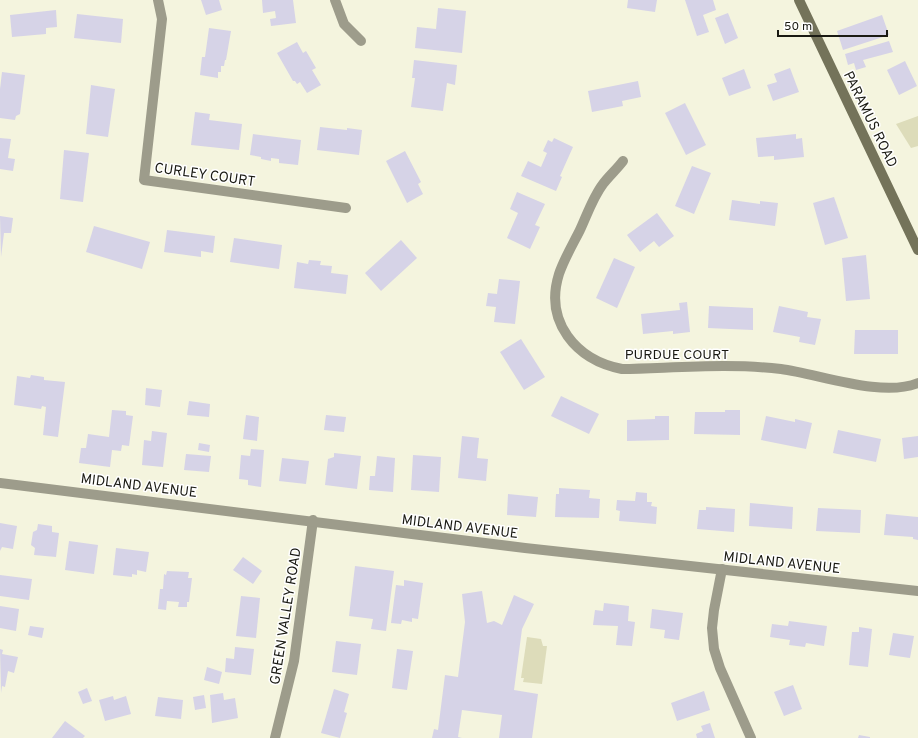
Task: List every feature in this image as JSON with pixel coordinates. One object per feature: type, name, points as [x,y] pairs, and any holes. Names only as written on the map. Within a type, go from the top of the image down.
[{"type":"main road","name":"PARAMUS ROAD","points":[[799,0],[915,235],[918,250]]},
{"type":"street","name":"CURLEY COURT","points":[[158,0],[162,19],[144,180],[346,208]]},
{"type":"street","points":[[335,0],[344,24],[361,41]]},
{"type":"street","name":"PURDUE COURT","points":[[623,161],[602,185],[559,275],[556,292],[557,309],[562,325],[569,338],[580,351],[593,360],[607,366],[622,369],[751,367],[781,369],[881,388],[898,388],[918,383]]},
{"type":"street","name":"MIDLAND AVENUE","points":[[0,483],[313,520],[525,548],[918,591]]},
{"type":"street","name":"GREEN VALLEY ROAD","points":[[274,738],[294,661],[313,520]]},
{"type":"street","points":[[722,569],[712,628],[714,649],[720,668],[750,738]]},
{"type":"green space","points":[[918,116],[918,146],[911,148],[896,124]]},
{"type":"green space","points":[[527,637],[541,639],[543,646],[547,646],[542,684],[523,682],[524,678],[521,678]]},
{"type":"building","points":[[201,0],[219,0],[222,10],[206,15]]},
{"type":"building","points":[[262,0],[293,0],[296,23],[271,26],[270,19],[276,18],[275,11],[263,13]]},
{"type":"building","points":[[628,0],[657,0],[655,12],[627,8]]},
{"type":"building","points":[[685,0],[713,0],[716,10],[703,15],[709,32],[697,36]]},
{"type":"building","points":[[438,8],[466,11],[462,53],[415,48],[417,27],[436,29]]},
{"type":"building","points":[[56,10],[57,27],[46,28],[46,34],[12,37],[10,15]]},
{"type":"building","points":[[728,13],[738,38],[725,44],[715,18]]},
{"type":"building","points":[[77,14],[123,19],[121,43],[74,38]]},
{"type":"building","points":[[882,15],[889,35],[843,50],[837,31]]},
{"type":"building","points":[[209,28],[231,31],[226,60],[224,66],[221,66],[221,72],[218,72],[218,78],[200,75],[202,57],[205,57]]},
{"type":"building","points":[[889,41],[893,52],[863,60],[866,67],[856,70],[854,63],[848,65],[845,54]]},
{"type":"building","points":[[297,42],[303,53],[306,51],[316,68],[312,70],[321,85],[307,93],[300,82],[297,84],[293,81],[277,53]]},
{"type":"building","points":[[414,60],[457,65],[455,85],[447,83],[443,111],[411,107],[415,78],[412,78]]},
{"type":"building","points":[[905,61],[917,86],[899,95],[887,70]]},
{"type":"building","points":[[790,68],[799,92],[773,101],[767,85],[777,82],[774,74]]},
{"type":"building","points":[[744,69],[751,88],[729,96],[722,78]]},
{"type":"building","points":[[2,72],[25,75],[20,114],[16,116],[15,120],[0,118],[0,89]]},
{"type":"building","points":[[638,81],[641,97],[622,101],[623,106],[592,112],[588,91]]},
{"type":"building","points":[[91,85],[115,89],[108,137],[86,134]]},
{"type":"building","points":[[685,103],[706,145],[686,155],[665,113]]},
{"type":"building","points":[[195,112],[210,114],[209,120],[242,124],[239,150],[191,145]]},
{"type":"building","points":[[320,127],[362,130],[359,155],[317,150]]},
{"type":"building","points":[[253,134],[301,140],[298,165],[279,163],[279,159],[271,158],[271,161],[250,155]]},
{"type":"building","points":[[796,134],[796,139],[802,138],[804,157],[774,160],[774,156],[758,157],[756,138]]},
{"type":"building","points":[[0,138],[11,139],[8,158],[15,159],[13,171],[0,169]]},
{"type":"building","points":[[554,138],[573,147],[560,176],[562,177],[556,191],[521,176],[528,161],[541,167],[547,153],[543,151],[548,140],[552,142]]},
{"type":"building","points":[[64,150],[89,153],[83,202],[60,199]]},
{"type":"building","points":[[405,151],[421,182],[418,184],[423,194],[407,203],[386,161]]},
{"type":"building","points":[[692,166],[711,173],[694,214],[675,206]]},
{"type":"building","points":[[517,192],[545,204],[535,225],[540,227],[530,249],[507,238],[518,213],[510,209]]},
{"type":"building","points":[[834,197],[848,238],[825,245],[813,203]]},
{"type":"building","points":[[732,200],[760,204],[760,201],[778,203],[775,226],[729,220]]},
{"type":"building","points":[[657,213],[674,236],[659,247],[654,241],[640,252],[627,235]]},
{"type":"building","points":[[0,216],[13,218],[11,233],[4,233],[1,257]]},
{"type":"building","points":[[94,226],[150,242],[142,269],[86,252]]},
{"type":"building","points":[[167,230],[215,236],[213,253],[201,251],[201,257],[164,252]]},
{"type":"building","points":[[234,238],[282,245],[279,269],[230,262]]},
{"type":"building","points":[[401,240],[417,258],[381,291],[365,273]]},
{"type":"building","points":[[866,255],[870,299],[846,301],[842,258]]},
{"type":"building","points":[[614,258],[635,267],[617,308],[596,298]]},
{"type":"building","points":[[309,260],[321,261],[320,265],[332,266],[331,273],[348,275],[346,294],[294,288],[297,262],[308,264]]},
{"type":"building","points":[[499,279],[520,281],[515,324],[494,322],[496,307],[486,306],[488,293],[497,294]]},
{"type":"building","points":[[687,302],[690,332],[673,334],[673,331],[643,334],[641,314],[680,310],[679,303]]},
{"type":"building","points":[[709,306],[753,308],[753,330],[708,328]]},
{"type":"building","points":[[779,306],[808,312],[807,317],[821,319],[815,345],[799,342],[800,337],[773,332]]},
{"type":"building","points":[[855,330],[898,330],[898,354],[854,354]]},
{"type":"building","points":[[521,339],[545,377],[524,390],[500,352]]},
{"type":"building","points":[[31,375],[44,377],[44,380],[65,382],[58,437],[43,435],[46,407],[42,406],[41,409],[14,405],[17,376],[30,378]]},
{"type":"building","points":[[146,388],[162,390],[160,407],[145,405]]},
{"type":"building","points":[[561,396],[599,414],[589,434],[551,416]]},
{"type":"building","points":[[189,401],[210,404],[209,417],[187,415]]},
{"type":"building","points":[[112,410],[126,411],[126,415],[133,416],[129,446],[122,445],[121,451],[112,450],[110,467],[79,463],[81,448],[86,448],[88,434],[109,437]]},
{"type":"building","points":[[725,410],[740,410],[740,435],[694,434],[695,412],[725,412]]},
{"type":"building","points":[[246,415],[259,417],[257,441],[243,439]]},
{"type":"building","points":[[326,415],[346,417],[344,432],[324,430]]},
{"type":"building","points":[[655,416],[669,416],[669,440],[627,441],[627,420],[655,419]]},
{"type":"building","points":[[766,416],[795,422],[795,419],[812,423],[806,449],[761,440]]},
{"type":"building","points":[[838,430],[881,439],[876,462],[833,453]]},
{"type":"building","points":[[152,431],[167,433],[163,467],[142,465],[144,440],[151,441]]},
{"type":"building","points":[[462,436],[479,438],[477,458],[488,459],[486,481],[458,478]]},
{"type":"building","points":[[918,436],[918,457],[904,459],[902,438]]},
{"type":"building","points":[[199,443],[210,445],[209,452],[198,450]]},
{"type":"building","points":[[251,449],[264,450],[261,487],[248,485],[248,480],[239,479],[241,455],[250,456]]},
{"type":"building","points":[[334,453],[361,456],[357,489],[325,485],[328,459],[334,457]]},
{"type":"building","points":[[186,454],[211,456],[209,472],[184,470]]},
{"type":"building","points":[[413,455],[441,457],[439,492],[411,490]]},
{"type":"building","points":[[377,456],[395,458],[393,492],[369,490],[370,476],[375,476]]},
{"type":"building","points":[[282,458],[309,461],[306,484],[279,481]]},
{"type":"building","points":[[559,488],[590,490],[589,498],[600,499],[599,518],[555,517],[556,494],[559,494]]},
{"type":"building","points":[[636,492],[647,493],[647,502],[652,502],[651,506],[657,507],[656,524],[619,521],[620,511],[616,510],[617,500],[635,501]]},
{"type":"building","points":[[508,494],[538,497],[536,517],[507,515]]},
{"type":"building","points":[[750,503],[793,507],[792,529],[749,526]]},
{"type":"building","points":[[706,507],[735,509],[734,532],[697,529],[699,510],[706,510]]},
{"type":"building","points":[[818,508],[861,510],[860,533],[816,531]]},
{"type":"building","points":[[886,514],[918,517],[918,540],[913,539],[913,537],[884,535]]},
{"type":"building","points":[[0,523],[17,526],[13,549],[2,547],[0,551]]},
{"type":"building","points":[[38,524],[52,526],[52,532],[59,533],[56,557],[34,555],[35,548],[31,545],[33,532],[37,530]]},
{"type":"building","points":[[69,541],[98,545],[94,574],[65,570]]},
{"type":"building","points":[[116,548],[149,552],[146,572],[137,570],[137,575],[132,574],[132,577],[113,575]]},
{"type":"building","points":[[243,557],[262,571],[253,584],[233,570]]},
{"type":"building","points":[[355,566],[394,571],[386,631],[371,629],[373,619],[349,616]]},
{"type":"building","points":[[167,571],[189,572],[188,578],[192,578],[187,607],[178,607],[179,602],[167,601],[166,610],[158,609],[160,589],[163,589],[164,574],[166,575]]},
{"type":"building","points":[[0,575],[32,579],[29,600],[0,596]]},
{"type":"building","points":[[404,580],[423,583],[418,619],[412,618],[412,622],[402,620],[401,624],[391,623],[396,585],[404,586]]},
{"type":"building","points":[[482,591],[487,623],[494,621],[502,625],[514,595],[534,604],[522,629],[514,690],[538,694],[532,738],[499,738],[502,715],[462,710],[458,737],[462,738],[432,738],[434,729],[438,730],[445,675],[458,677],[465,622],[462,594]]},
{"type":"building","points":[[241,596],[260,598],[256,638],[236,636]]},
{"type":"building","points":[[604,603],[629,606],[628,621],[635,622],[632,646],[616,645],[618,626],[593,625],[595,610],[603,611]]},
{"type":"building","points":[[0,606],[19,609],[16,631],[0,628]]},
{"type":"building","points":[[652,609],[683,613],[679,640],[664,638],[665,630],[650,628]]},
{"type":"building","points":[[789,621],[827,626],[824,646],[806,643],[805,647],[789,645],[790,640],[770,637],[772,624],[788,626]]},
{"type":"building","points":[[30,626],[44,628],[42,638],[28,635]]},
{"type":"building","points":[[859,627],[872,629],[868,667],[849,665],[852,632],[859,632]]},
{"type":"building","points":[[893,633],[914,636],[910,658],[889,655]]},
{"type":"building","points":[[336,641],[361,644],[357,675],[332,672]]},
{"type":"building","points":[[235,647],[254,649],[251,675],[225,672],[226,658],[234,659]]},
{"type":"building","points":[[0,649],[3,650],[2,654],[18,657],[14,673],[8,671],[5,687],[2,686],[1,693]]},
{"type":"building","points":[[397,649],[413,651],[407,690],[392,688]]},
{"type":"building","points":[[207,667],[222,672],[219,684],[204,680]]},
{"type":"building","points":[[793,685],[802,709],[784,716],[774,692]]},
{"type":"building","points":[[87,688],[92,701],[83,704],[78,692]]},
{"type":"building","points":[[334,689],[349,694],[344,712],[347,713],[340,738],[321,733]]},
{"type":"building","points":[[704,691],[710,710],[677,721],[671,703]]},
{"type":"building","points":[[223,693],[224,700],[235,698],[238,718],[212,723],[210,695]]},
{"type":"building","points":[[204,695],[206,708],[195,710],[193,697]]},
{"type":"building","points":[[113,696],[114,700],[126,696],[131,714],[105,721],[99,700]]},
{"type":"building","points":[[158,697],[183,700],[181,719],[155,716]]},
{"type":"building","points":[[65,721],[85,736],[83,738],[52,738]]},
{"type":"building","points":[[710,723],[715,738],[697,738],[696,734],[703,731],[701,726]]},
{"type":"building","points":[[859,735],[870,737],[870,738],[858,738]]}]
